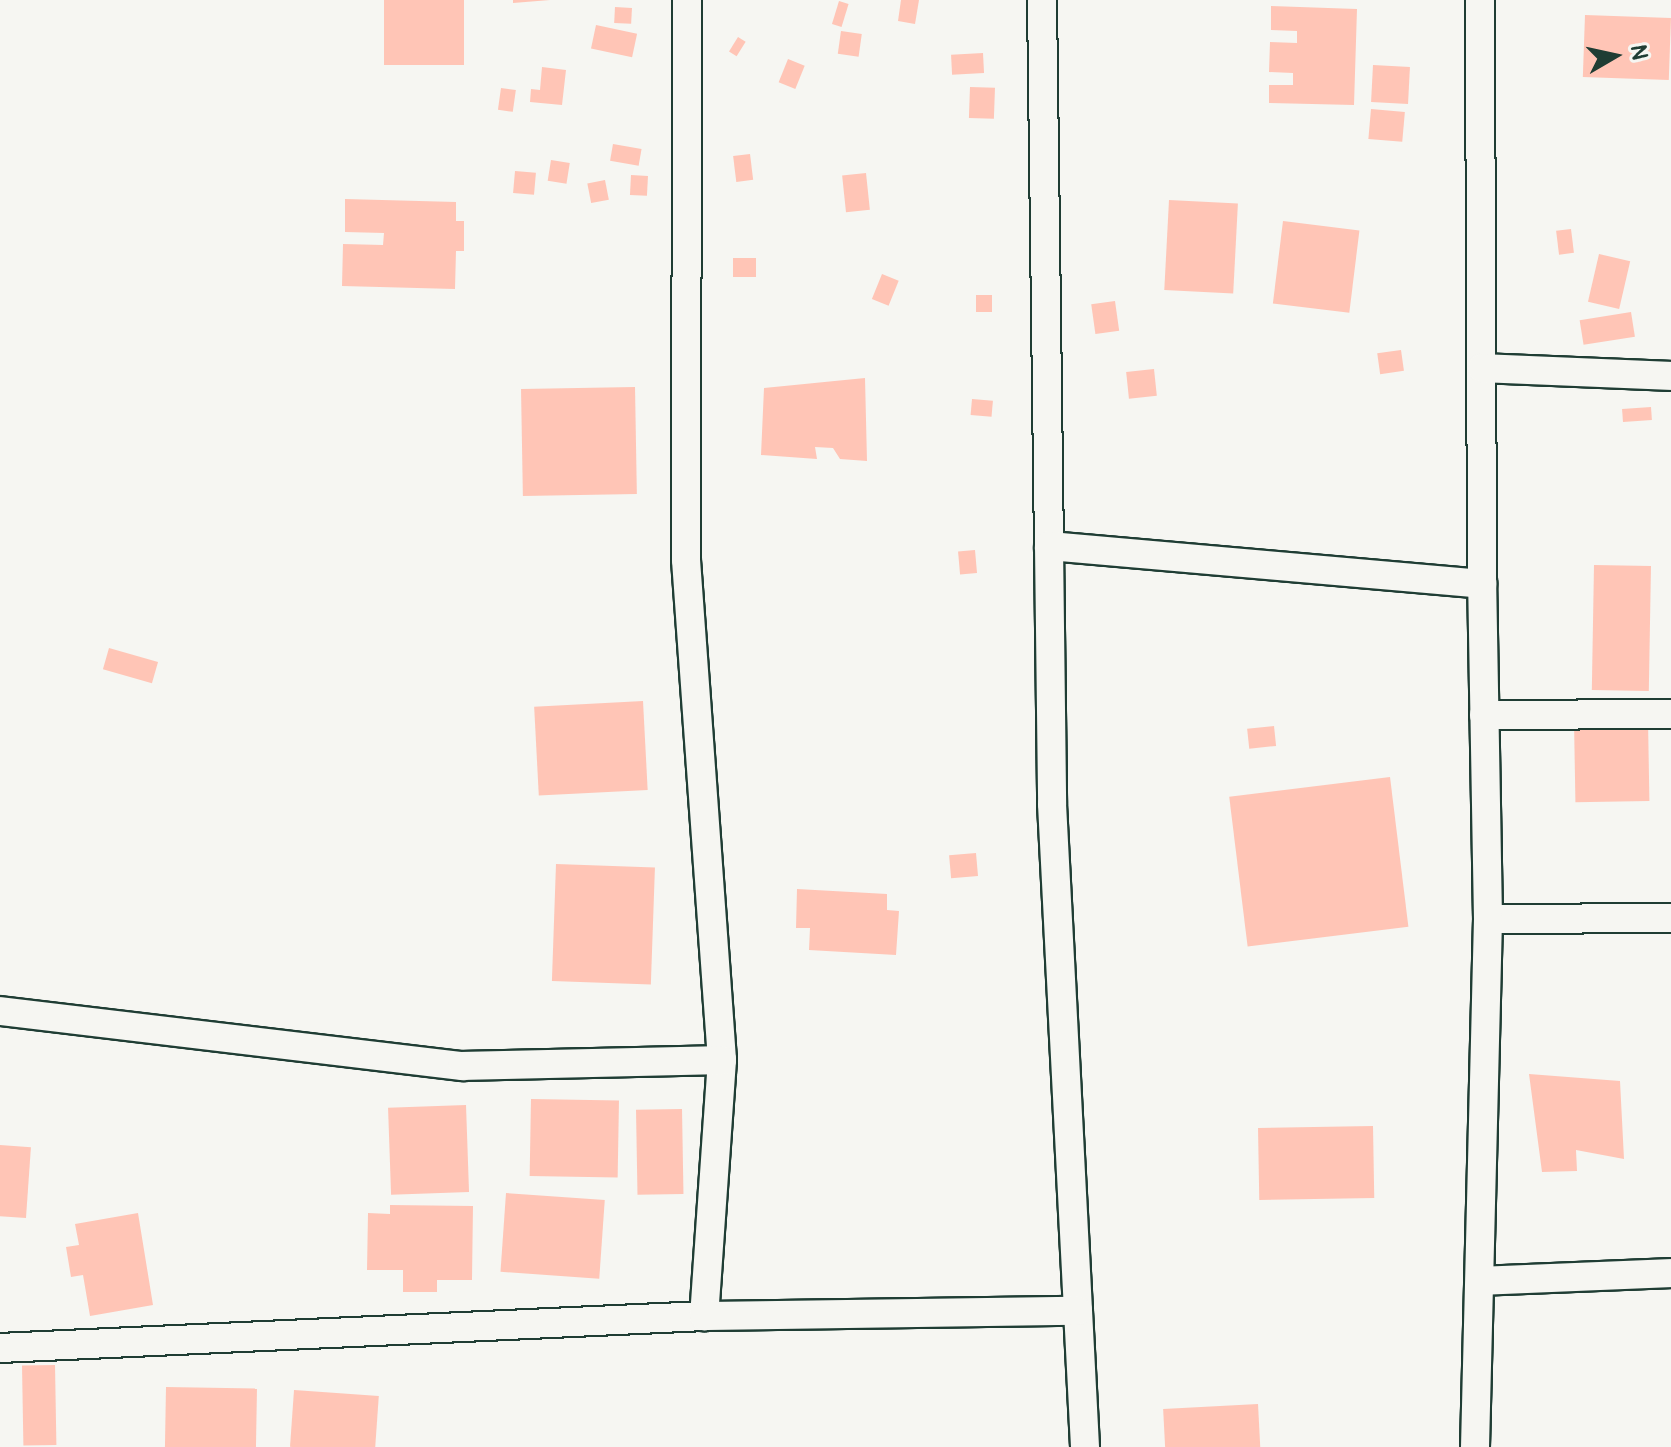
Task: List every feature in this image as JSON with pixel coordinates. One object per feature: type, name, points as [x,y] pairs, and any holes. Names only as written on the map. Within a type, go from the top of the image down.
[{"type":"street","points":[[687,0],[686,560],[722,1060],[704,1316]]},
{"type":"street","points":[[1042,0],[1052,804],[1085,1447]]},
{"type":"street","points":[[1475,1447],[1488,919],[1482,584],[1480,0]]},
{"type":"street","points":[[1482,368],[1671,376]]},
{"type":"street","points":[[1049,546],[1482,584]]},
{"type":"street","points":[[1484,715],[1671,714]]},
{"type":"street","points":[[1488,919],[1671,918]]},
{"type":"street","points":[[0,1011],[463,1066],[722,1060]]},
{"type":"street","points":[[1480,1281],[1671,1273]]},
{"type":"street","points":[[0,1348],[704,1316],[1078,1311]]},
{"type":"building","points":[[384,0],[464,0],[464,65],[384,65]]},
{"type":"building","points":[[513,0],[550,0],[513,3]]},
{"type":"building","points":[[901,0],[919,0],[915,24],[898,21]]},
{"type":"building","points":[[839,1],[849,4],[842,27],[832,24]]},
{"type":"building","points":[[1271,6],[1357,9],[1354,105],[1269,103],[1269,85],[1293,85],[1293,73],[1269,72],[1270,42],[1297,43],[1297,31],[1271,30]]},
{"type":"building","points":[[615,7],[632,8],[631,24],[614,23]]},
{"type":"building","points":[[1585,15],[1671,18],[1669,80],[1583,77]]},
{"type":"building","points":[[596,25],[637,34],[632,57],[591,48]]},
{"type":"building","points":[[841,31],[862,34],[859,57],[838,54]]},
{"type":"building","points":[[738,37],[746,42],[737,56],[729,51]]},
{"type":"building","points":[[983,53],[984,73],[952,75],[951,55]]},
{"type":"building","points":[[788,59],[805,66],[795,89],[779,82]]},
{"type":"building","points":[[1373,65],[1410,67],[1408,104],[1371,102]]},
{"type":"building","points":[[542,67],[566,70],[562,105],[530,102],[531,89],[540,90]]},
{"type":"building","points":[[970,87],[995,88],[994,119],[969,118]]},
{"type":"building","points":[[501,88],[516,90],[513,112],[498,110]]},
{"type":"building","points":[[1371,109],[1405,112],[1402,142],[1368,139]]},
{"type":"building","points":[[613,144],[642,149],[639,166],[610,161]]},
{"type":"building","points":[[750,154],[753,180],[736,182],[733,156]]},
{"type":"building","points":[[551,160],[570,163],[566,184],[548,181]]},
{"type":"building","points":[[515,171],[536,173],[534,195],[513,193]]},
{"type":"building","points":[[866,173],[870,210],[846,212],[842,176]]},
{"type":"building","points":[[631,175],[648,176],[647,196],[630,195]]},
{"type":"building","points":[[605,180],[609,200],[591,203],[587,183]]},
{"type":"building","points":[[345,199],[456,202],[456,221],[464,221],[464,251],[456,251],[455,289],[342,286],[343,244],[383,245],[384,233],[345,232]]},
{"type":"building","points":[[1169,200],[1238,204],[1233,293],[1164,290]]},
{"type":"building","points":[[1283,221],[1359,230],[1349,313],[1273,303]]},
{"type":"building","points":[[1571,229],[1574,253],[1559,255],[1556,231]]},
{"type":"building","points":[[1599,254],[1630,261],[1619,309],[1588,302]]},
{"type":"building","points":[[733,258],[756,258],[756,277],[733,277]]},
{"type":"building","points":[[882,274],[899,281],[889,306],[872,299]]},
{"type":"building","points":[[976,295],[992,295],[992,312],[976,312]]},
{"type":"building","points":[[1115,301],[1119,331],[1095,334],[1091,304]]},
{"type":"building","points":[[1631,312],[1635,337],[1584,345],[1580,320]]},
{"type":"building","points":[[1401,350],[1404,371],[1380,374],[1377,353]]},
{"type":"building","points":[[1154,369],[1157,396],[1129,399],[1126,372]]},
{"type":"building","points":[[865,378],[867,461],[840,459],[833,448],[815,447],[817,459],[761,455],[764,388]]},
{"type":"building","points":[[635,387],[637,494],[523,496],[521,389]]},
{"type":"building","points":[[972,399],[993,401],[992,417],[971,415]]},
{"type":"building","points":[[1651,407],[1652,420],[1623,422],[1622,409]]},
{"type":"building","points":[[975,550],[977,573],[960,574],[958,551]]},
{"type":"building","points":[[1594,565],[1651,566],[1649,691],[1592,690]]},
{"type":"building","points":[[109,648],[158,662],[152,683],[103,669]]},
{"type":"building","points":[[643,701],[648,790],[539,796],[534,707]]},
{"type":"building","points":[[1648,720],[1649,801],[1575,802],[1574,721]]},
{"type":"building","points":[[1274,726],[1276,746],[1249,749],[1247,729]]},
{"type":"building","points":[[1390,777],[1408,927],[1248,947],[1229,797]]},
{"type":"building","points":[[976,853],[978,876],[951,878],[949,855]]},
{"type":"building","points":[[556,864],[655,867],[651,984],[552,981]]},
{"type":"building","points":[[797,889],[887,894],[887,910],[899,911],[896,955],[809,950],[810,928],[796,928]]},
{"type":"building","points":[[1529,1074],[1620,1081],[1624,1159],[1576,1150],[1577,1171],[1542,1172]]},
{"type":"building","points":[[531,1099],[619,1101],[618,1178],[530,1176]]},
{"type":"building","points":[[466,1105],[469,1192],[391,1195],[388,1108]]},
{"type":"building","points":[[682,1109],[683,1194],[637,1195],[636,1110]]},
{"type":"building","points":[[1373,1126],[1374,1198],[1259,1200],[1258,1128]]},
{"type":"building","points":[[0,1145],[31,1147],[26,1218],[0,1216]]},
{"type":"building","points":[[506,1193],[605,1200],[599,1279],[500,1272]]},
{"type":"building","points":[[390,1205],[473,1206],[472,1280],[437,1280],[437,1292],[403,1292],[403,1270],[367,1270],[368,1213],[390,1214]]},
{"type":"building","points":[[138,1213],[153,1305],[90,1316],[83,1275],[71,1277],[66,1247],[79,1245],[75,1224]]},
{"type":"building","points":[[55,1365],[56,1445],[23,1446],[22,1366]]},
{"type":"building","points":[[166,1387],[257,1389],[256,1447],[165,1447]]},
{"type":"building","points":[[294,1390],[379,1396],[375,1447],[290,1447]]},
{"type":"building","points":[[1258,1404],[1260,1447],[1165,1447],[1163,1409]]}]
